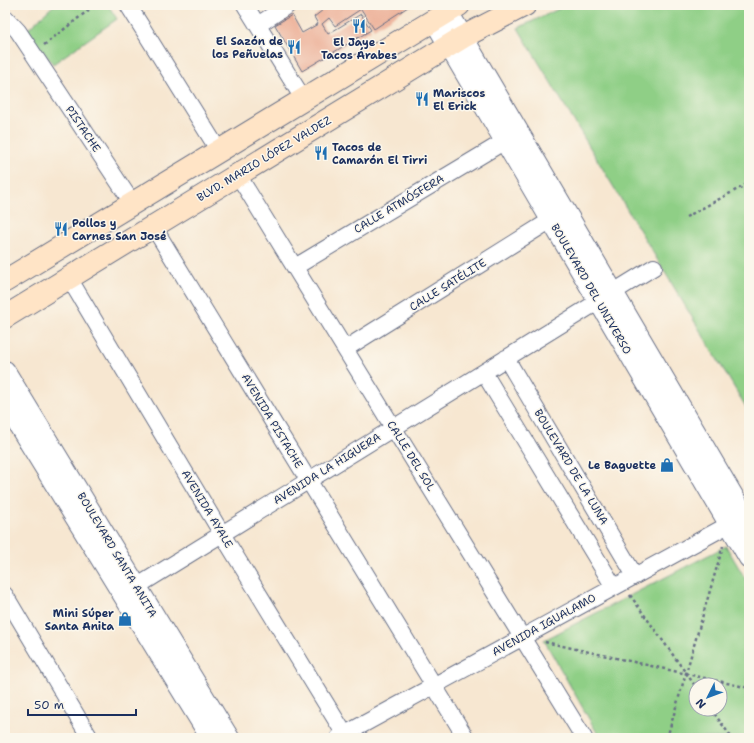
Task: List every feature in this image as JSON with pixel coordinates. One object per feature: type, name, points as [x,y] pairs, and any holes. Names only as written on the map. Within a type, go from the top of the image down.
[{"type":"main road","name":"BLVD. MARIO LÓPEZ VALDEZ","points":[[5,317],[456,42],[526,5]]},
{"type":"main road","points":[[5,282],[447,12]]},
{"type":"street","points":[[128,5],[219,152]]},
{"type":"street","points":[[245,5],[304,100]]},
{"type":"street","points":[[258,25],[288,5]]},
{"type":"street","name":"BOULEVARD DEL UNIVERSO","points":[[447,12],[456,42],[606,297],[743,519],[749,558]]},
{"type":"street","name":"PISTACHE","points":[[5,17],[18,31],[133,204]]},
{"type":"street","name":"BOULEVARD DEL UNIVERSO","points":[[511,136],[551,220],[606,297]]},
{"type":"street","name":"CALLE ATMÓSFERA","points":[[294,267],[511,136]]},
{"type":"street","name":"CALLE DEL SOL","points":[[238,175],[584,738]]},
{"type":"street","name":"CALLE SATÉLITE","points":[[345,348],[551,220]]},
{"type":"street","name":"AVENIDA PISTACHE","points":[[154,226],[466,738]]},
{"type":"street","name":"AVENIDA LA HIGUERA","points":[[130,591],[654,267]]},
{"type":"street","name":"AVENIDA AYALE","points":[[69,278],[343,737]]},
{"type":"street","name":"BOULEVARD DE LA LUNA","points":[[506,358],[624,582]]},
{"type":"street","name":"BOULEVARD SANTA ANITA","points":[[5,371],[130,591],[211,738]]},
{"type":"street","points":[[484,372],[624,582]]},
{"type":"street","name":"BOULEVARD SANTA ANITA","points":[[5,403],[229,738]]},
{"type":"street","name":"AVENIDA IGUALAMO","points":[[343,737],[624,582],[743,519]]},
{"type":"street","points":[[5,595],[90,738]]},
{"type":"path","points":[[33,53],[96,5]]},
{"type":"path","points":[[686,217],[749,182]]},
{"type":"path","points":[[667,738],[686,673],[743,519]]},
{"type":"path","points":[[624,582],[689,677]]},
{"type":"path","points":[[522,638],[749,688]]},
{"type":"path","points":[[717,717],[732,738]]},
{"type":"green space","points":[[54,5],[108,5],[117,19],[53,64],[26,31]]},
{"type":"green space","points":[[567,5],[749,5],[749,412],[518,28]]},
{"type":"green space","points":[[726,546],[749,585],[749,738],[600,738],[544,640]]},
{"type":"building","points":[[320,5],[411,5],[374,29],[361,9],[335,26],[329,18],[322,24],[328,34],[361,14],[371,30],[302,71],[275,25],[292,15],[302,33],[318,24],[314,17],[323,10]]},
{"type":"place","name":"El Jaye - Tacos Árabes","points":[[359,26]]},
{"type":"place","name":"El Sazón de los Peñuelas","points":[[294,47]]},
{"type":"place","name":"Mariscos El Erick","points":[[422,99]]},
{"type":"place","name":"Tacos de Camarón El Tirri","points":[[321,153]]},
{"type":"place","name":"Pollos y Carnes San José","points":[[61,229]]},
{"type":"place","name":"Le Baguette","points":[[667,465]]},
{"type":"place","name":"Mini Súper Santa Anita","points":[[125,619]]}]
